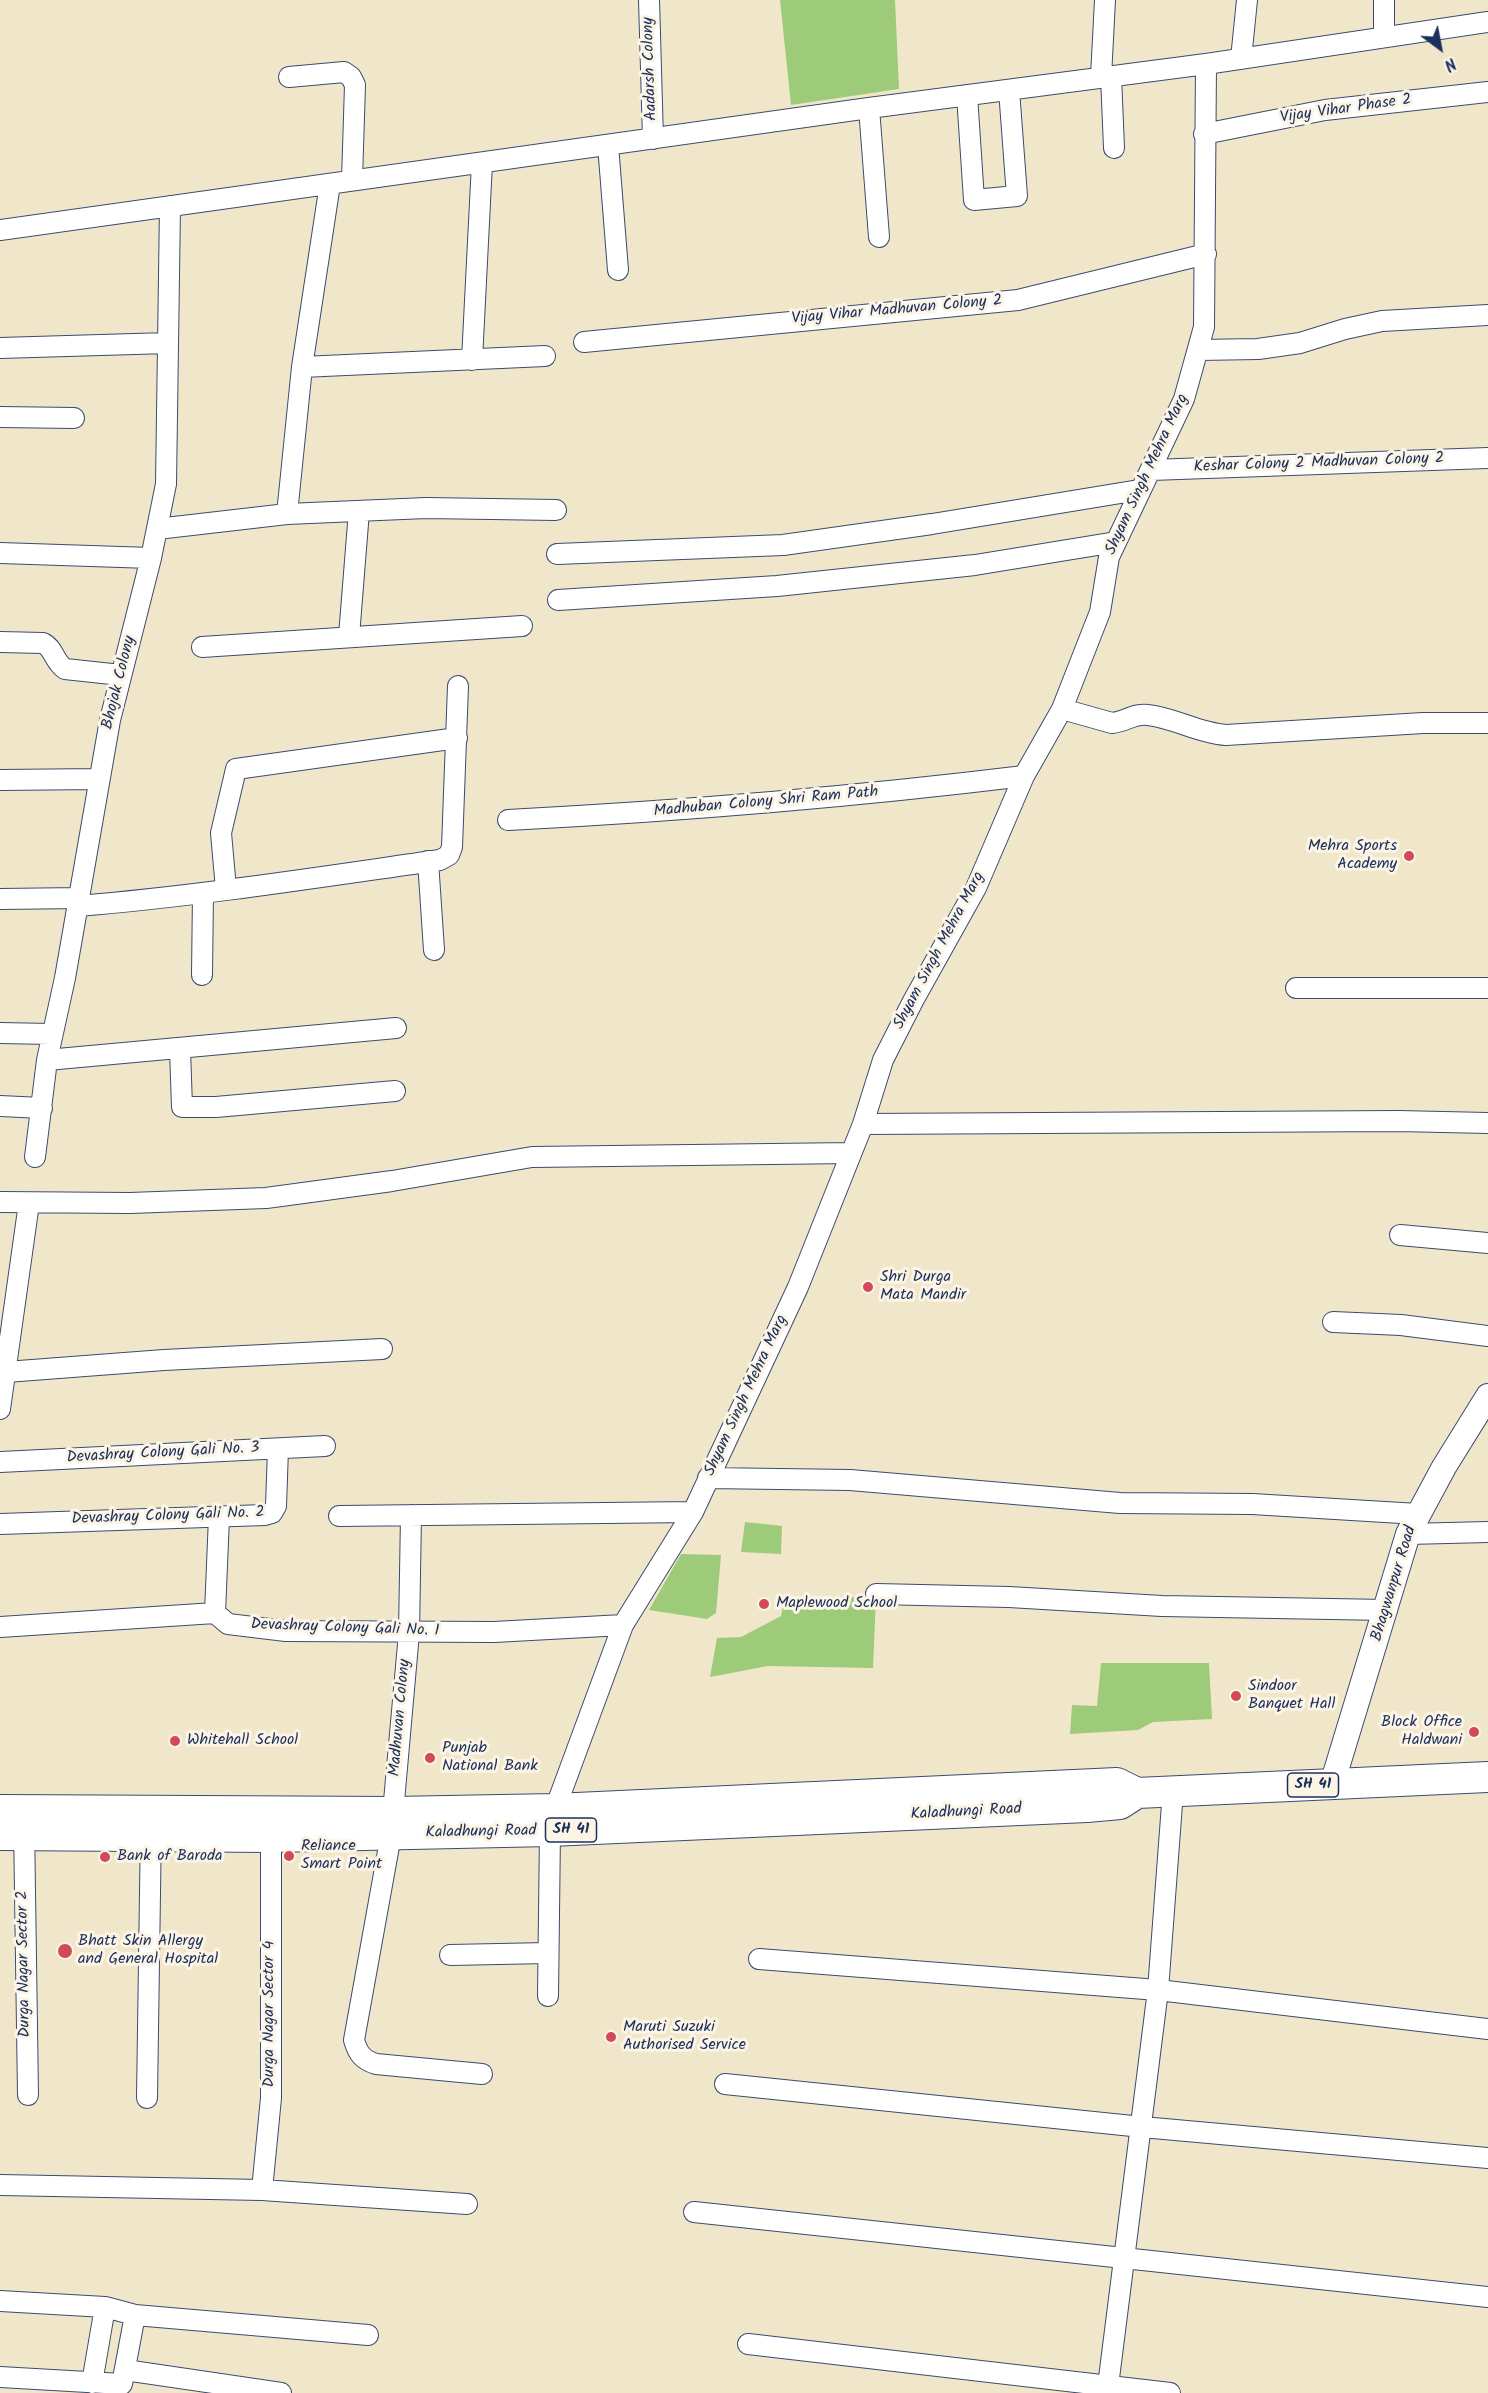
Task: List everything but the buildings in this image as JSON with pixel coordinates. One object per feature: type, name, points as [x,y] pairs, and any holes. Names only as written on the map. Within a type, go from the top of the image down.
[{"type":"main road","name":"Kaladhungi Road","points":[[12,1822],[392,1824],[552,1820],[784,1810],[1118,1783],[1137,1793],[1488,1777]]},
{"type":"street","name":"Aadarsh Colony","points":[[649,0],[653,139]]},
{"type":"street","points":[[1105,0],[1106,76],[1114,148]]},
{"type":"street","points":[[1241,59],[1247,0]]},
{"type":"street","points":[[1384,0],[1384,37]]},
{"type":"street","points":[[0,230],[869,108],[1206,64],[1488,22]]},
{"type":"street","name":"Shyam Singh Mehra Marg","points":[[548,1996],[552,1820],[623,1625],[693,1512],[798,1287],[863,1124],[883,1060],[912,1001],[976,888],[1024,776],[1062,709],[1100,612],[1109,557],[1184,399],[1200,350],[1204,327],[1206,64]]},
{"type":"street","points":[[289,77],[344,72],[351,77],[355,85],[352,180]]},
{"type":"street","points":[[967,95],[974,200],[1017,196],[1009,90]]},
{"type":"street","name":"Vijay Vihar Phase 2","points":[[1204,134],[1325,110],[1488,92]]},
{"type":"street","points":[[869,108],[879,237]]},
{"type":"street","points":[[608,146],[618,270]]},
{"type":"street","points":[[472,360],[482,164]]},
{"type":"street","points":[[287,514],[302,368],[330,184]]},
{"type":"street","name":"Bhojak Colony","points":[[35,1157],[51,1034],[79,902],[99,779],[166,484],[170,206]]},
{"type":"street","name":"Vijay Vihar Madhuvan Colony 2","points":[[584,342],[1018,300],[1206,254]]},
{"type":"street","points":[[1200,350],[1258,349],[1300,343],[1345,329],[1382,321],[1488,315]]},
{"type":"street","points":[[0,348],[168,343]]},
{"type":"street","points":[[302,368],[545,356]]},
{"type":"street","points":[[0,417],[74,418]]},
{"type":"street","name":"Keshar Colony 2 Madhuvan Colony 2","points":[[1151,470],[1488,458]]},
{"type":"street","points":[[557,554],[783,545],[932,524],[1139,490]]},
{"type":"street","points":[[157,529],[287,514],[426,508],[556,510]]},
{"type":"street","points":[[349,636],[359,511]]},
{"type":"street","points":[[558,600],[789,585],[975,565],[1116,542]]},
{"type":"street","points":[[0,553],[151,558]]},
{"type":"street","points":[[202,647],[522,626]]},
{"type":"street","points":[[0,642],[43,643],[49,646],[59,665],[64,669],[121,675]]},
{"type":"street","points":[[0,899],[79,902],[203,893],[428,861],[449,855],[452,847],[458,686]]},
{"type":"street","points":[[1062,709],[1112,723],[1120,722],[1135,714],[1151,715],[1205,733],[1226,735],[1423,723],[1488,723]]},
{"type":"street","points":[[226,889],[221,833],[236,769],[457,738]]},
{"type":"street","name":"Madhuban Colony Shri Ram Path","points":[[508,820],[678,811],[897,792],[1024,776]]},
{"type":"street","points":[[0,780],[99,779]]},
{"type":"street","points":[[428,861],[434,950]]},
{"type":"street","points":[[202,975],[203,893]]},
{"type":"street","points":[[1296,988],[1488,988]]},
{"type":"street","points":[[47,1060],[396,1028]]},
{"type":"street","points":[[0,1033],[51,1034]]},
{"type":"street","points":[[180,1049],[182,1107],[216,1107],[395,1091]]},
{"type":"street","points":[[0,1106],[42,1108]]},
{"type":"street","points":[[863,1124],[1398,1121],[1488,1123]]},
{"type":"street","points":[[0,1202],[266,1198],[392,1181],[532,1157],[851,1153]]},
{"type":"street","points":[[0,1409],[6,1372],[6,1317],[29,1203]]},
{"type":"street","points":[[1400,1235],[1488,1243]]},
{"type":"street","points":[[1333,1322],[1401,1324],[1488,1336]]},
{"type":"street","points":[[6,1372],[164,1360],[381,1349]]},
{"type":"street","name":"Bhagwanpur Road","points":[[1332,1784],[1413,1524],[1488,1396]]},
{"type":"street","name":"Devashray Colony Gali No. 3","points":[[0,1462],[326,1446]]},
{"type":"street","name":"Devashray Colony Gali No. 2","points":[[0,1524],[219,1517],[272,1513],[276,1506],[278,1449]]},
{"type":"street","points":[[708,1478],[850,1480],[1120,1503],[1252,1504],[1488,1532]]},
{"type":"street","points":[[339,1516],[693,1512]]},
{"type":"street","name":"Madhuvan Colony","points":[[411,1515],[409,1633],[392,1824],[354,2040],[357,2051],[365,2061],[376,2064],[482,2074]]},
{"type":"street","points":[[215,1613],[219,1517]]},
{"type":"street","points":[[876,1594],[1009,1597],[1162,1606],[1387,1610]]},
{"type":"street","name":"Devashray Colony Gali No. 1","points":[[0,1627],[215,1613],[228,1624],[286,1631],[409,1633],[623,1625]]},
{"type":"street","points":[[1108,2386],[1158,1990],[1173,1791]]},
{"type":"street","name":"Durga Nagar Sector 2","points":[[12,1822],[28,2095]]},
{"type":"street","points":[[147,2098],[151,1823]]},
{"type":"street","name":"Durga Nagar Sector 4","points":[[262,2190],[271,2098],[271,1824]]},
{"type":"street","points":[[450,1955],[548,1953]]},
{"type":"street","points":[[759,1959],[1158,1990],[1488,2029]]},
{"type":"street","points":[[725,2084],[1142,2127],[1488,2158]]},
{"type":"street","points":[[0,2185],[262,2190],[466,2204]]},
{"type":"street","points":[[694,2212],[1488,2296]]},
{"type":"street","points":[[0,2301],[105,2307],[135,2315],[368,2336]]},
{"type":"street","points":[[92,2383],[105,2307]]},
{"type":"street","points":[[0,2377],[122,2384],[135,2315]]},
{"type":"street","points":[[748,2344],[1170,2393]]},
{"type":"street","points":[[125,2370],[281,2393]]},
{"type":"green space","points":[[780,0],[895,0],[899,89],[791,105]]},
{"type":"green space","points":[[745,1522],[782,1526],[781,1554],[741,1552]]},
{"type":"green space","points":[[681,1554],[721,1555],[716,1613],[707,1619],[649,1610]]},
{"type":"green space","points":[[876,1597],[873,1668],[768,1666],[710,1677],[717,1638],[741,1637],[781,1616],[785,1598]]},
{"type":"green space","points":[[1101,1663],[1209,1663],[1212,1719],[1153,1722],[1138,1730],[1070,1734],[1072,1705],[1097,1706]]},
{"type":"place","name":"Mehra Sports Academy","points":[[1409,856]]},
{"type":"place","name":"Shri Durga Mata Mandir","points":[[868,1287]]},
{"type":"place","name":"Maplewood School","points":[[764,1604]]},
{"type":"place","name":"Sindoor Banquet Hall","points":[[1236,1696]]},
{"type":"place","name":"Block Office Haldwani","points":[[1474,1732]]},
{"type":"place","name":"Whitehall School","points":[[175,1741]]},
{"type":"place","name":"Punjab National Bank","points":[[430,1758]]},
{"type":"place","name":"Reliance Smart Point","points":[[289,1856]]},
{"type":"place","name":"Bank of Baroda","points":[[105,1857]]},
{"type":"place","name":"Bhatt Skin Allergy and General Hospital","points":[[65,1951]]},
{"type":"place","name":"Maruti Suzuki Authorised Service","points":[[611,2037]]}]
